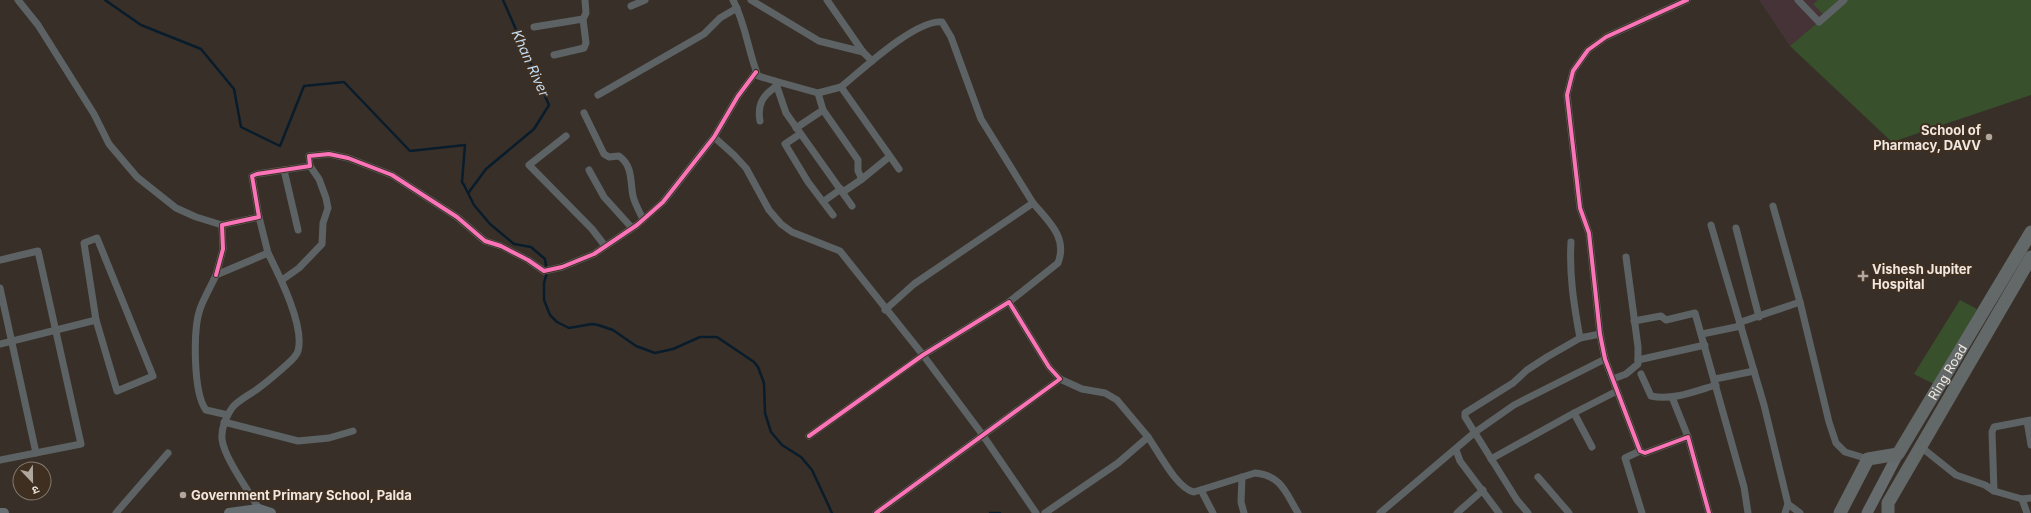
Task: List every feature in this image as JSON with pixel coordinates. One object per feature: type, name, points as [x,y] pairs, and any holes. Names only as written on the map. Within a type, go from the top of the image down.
[{"type":"highway","name":"Ring Road","points":[[1898,454],[2031,232]]},
{"type":"highway","name":"Ring Road","points":[[1886,510],[1921,447],[2029,266]]},
{"type":"highway","points":[[1840,513],[1868,459],[1898,454]]},
{"type":"main road","name":"Ring Road","points":[[1867,513],[1898,454]]},
{"type":"main road","points":[[229,513],[259,509],[271,513]]},
{"type":"street","points":[[18,0],[38,25],[94,114],[109,144],[136,177],[176,208],[222,225],[259,217]]},
{"type":"street","points":[[554,56],[584,48],[586,43],[583,19],[586,12],[585,0]]},
{"type":"street","points":[[631,6],[645,0]]},
{"type":"street","points":[[733,0],[742,18],[758,76],[776,84],[818,93],[841,87],[904,37],[934,21],[942,22],[951,37],[981,119],[1033,203],[1057,232],[1061,244],[1062,254],[1058,263],[1009,302],[923,355],[809,436]]},
{"type":"street","points":[[751,0],[819,40],[863,52]]},
{"type":"street","points":[[827,0],[863,52],[872,61]]},
{"type":"street","points":[[1640,451],[1605,360],[1600,334],[1590,239],[1580,208],[1567,95],[1573,71],[1588,50],[1606,37],[1687,0]]},
{"type":"street","points":[[1798,0],[1819,22],[1844,0]]},
{"type":"street","points":[[598,95],[704,34],[720,18],[737,8]]},
{"type":"street","points":[[534,27],[583,19]]},
{"type":"street","points":[[282,280],[299,268],[322,244],[323,223],[328,208],[319,180],[310,166],[309,156],[329,154],[348,158],[392,175],[457,216],[485,241],[501,246],[547,270],[562,268],[594,254],[632,228],[663,202],[714,137],[738,96],[756,72]]},
{"type":"street","points":[[760,121],[758,114],[761,101],[776,84]]},
{"type":"street","points":[[776,84],[786,113],[852,206]]},
{"type":"street","points":[[841,87],[899,170]]},
{"type":"street","points":[[818,93],[823,110],[858,160],[858,171],[862,179]]},
{"type":"street","points":[[823,110],[785,144],[808,182],[824,201],[833,215]]},
{"type":"street","points":[[584,113],[604,154],[608,157],[619,156],[627,164],[631,174],[633,197],[643,219]]},
{"type":"street","points":[[566,136],[529,165],[592,229],[605,246]]},
{"type":"street","points":[[714,137],[746,168],[769,210],[781,224],[792,232],[840,251],[885,310],[923,355],[982,434],[1036,513]]},
{"type":"street","points":[[824,201],[862,179],[889,157]]},
{"type":"street","points":[[259,509],[227,454],[222,438],[225,421],[232,407],[258,389],[291,361],[298,351],[298,336],[293,312],[282,280],[268,253],[259,217],[252,176],[310,166]]},
{"type":"street","points":[[284,170],[298,230]]},
{"type":"street","points":[[589,170],[604,197],[632,228]]},
{"type":"street","points":[[885,310],[914,284],[1033,203]]},
{"type":"street","points":[[1773,206],[1800,302],[1829,422],[1836,443],[1845,452],[1868,459]]},
{"type":"street","points":[[222,225],[223,249],[216,275],[200,310],[196,330],[197,377],[200,399],[206,410],[225,421],[298,440],[329,438],[354,431]]},
{"type":"street","points":[[1711,225],[1754,371],[1788,504],[1785,513]]},
{"type":"street","points":[[1736,228],[1759,317]]},
{"type":"street","points":[[97,238],[152,376],[117,391],[96,320],[84,243],[97,238]]},
{"type":"street","points":[[1571,242],[1570,266],[1580,338]]},
{"type":"street","points":[[0,260],[38,252],[81,444],[0,460]]},
{"type":"street","points":[[216,275],[268,253]]},
{"type":"street","points":[[1613,379],[1626,374],[1638,364],[1626,257]]},
{"type":"street","points":[[0,288],[13,341],[36,453]]},
{"type":"street","points":[[1009,302],[1049,367],[1060,379],[1082,389],[1105,393],[1116,400],[1148,437],[1180,484],[1188,490],[1194,492],[1256,473],[1264,474],[1276,479],[1298,513]]},
{"type":"street","points":[[1702,334],[1741,324],[1800,302]]},
{"type":"street","points":[[1634,320],[1661,316],[1666,320],[1695,313],[1744,487],[1748,513]]},
{"type":"street","points":[[0,344],[96,320]]},
{"type":"street","points":[[1528,513],[1517,500],[1465,417],[1468,410],[1513,383],[1527,370],[1547,357],[1580,338],[1600,334]]},
{"type":"street","points":[[1638,360],[1705,345]]},
{"type":"street","points":[[1384,512],[1474,433],[1514,405],[1605,360]]},
{"type":"street","points":[[1641,374],[1651,396],[1672,397],[1715,382],[1754,371]]},
{"type":"street","points":[[876,513],[982,434],[1060,379]]},
{"type":"street","points":[[1491,459],[1617,391]]},
{"type":"street","points":[[1672,397],[1688,437],[1709,513]]},
{"type":"street","points":[[1574,413],[1592,447]]},
{"type":"street","points":[[1994,491],[1992,432],[1994,428],[2029,420],[2031,445]]},
{"type":"street","points":[[1045,513],[1118,463],[1148,437]]},
{"type":"street","points":[[1642,513],[1625,458],[1640,451],[1644,453],[1688,437]]},
{"type":"street","points":[[1921,447],[1956,474],[1994,491],[2022,499],[2031,498]]},
{"type":"street","points":[[1456,450],[1460,460],[1499,513]]},
{"type":"street","points":[[116,513],[168,453]]},
{"type":"street","points":[[1242,477],[1241,502],[1244,513]]},
{"type":"street","points":[[1538,477],[1569,513]]},
{"type":"street","points":[[1201,490],[1213,513]]},
{"type":"street","points":[[1457,513],[1483,490]]},
{"type":"street","points":[[2022,499],[2027,513]]},
{"type":"street","points":[[1788,504],[1800,513]]},
{"type":"shaded area","points":[[1759,0],[1844,0],[1790,46]]},
{"type":"green space","points":[[1818,0],[1839,0],[1823,14],[1813,4]]},
{"type":"green space","points":[[1844,0],[2031,0],[2031,95],[1892,142],[1790,46]]},
{"type":"green space","points":[[1960,300],[1977,309],[1934,384],[1914,374]]},
{"type":"waterway","points":[[105,0],[141,25],[201,49],[234,89],[241,127],[280,146],[304,86],[344,82],[410,151],[465,145],[462,182],[474,205],[490,224],[514,244],[531,247],[545,259],[547,272],[544,283],[544,300],[550,315],[557,322],[569,328],[592,324],[613,330],[636,346],[655,353],[673,349],[700,337],[717,337],[754,362],[758,367],[764,383],[765,413],[771,432],[782,445],[801,457],[812,470],[832,513]]},
{"type":"waterway","name":"Khan River","points":[[469,192],[486,169],[534,129],[549,105],[503,0]]},
{"type":"waterway","points":[[990,513],[1000,513]]},
{"type":"cycle path","points":[[1687,0],[1606,37],[1588,50],[1573,71],[1567,95],[1580,208],[1589,233],[1600,334],[1605,359],[1640,451],[1645,453],[1688,437],[1709,513]]},
{"type":"cycle path","points":[[216,275],[223,249],[222,225],[259,217],[252,176],[310,166],[309,156],[329,154],[348,158],[392,175],[457,217],[485,241],[501,246],[528,260],[544,271],[562,267],[594,254],[637,225],[663,202],[714,137],[738,96],[756,72]]},
{"type":"cycle path","points":[[809,436],[923,355],[1009,302],[1049,367],[1060,379],[876,513]]},
{"type":"place","name":"School of Pharmacy, DAVV","points":[[1989,137]]},
{"type":"place","name":"Vishesh Jupiter Hospital","points":[[1863,276]]},
{"type":"place","name":"Government Primary School, Palda","points":[[183,495]]}]
